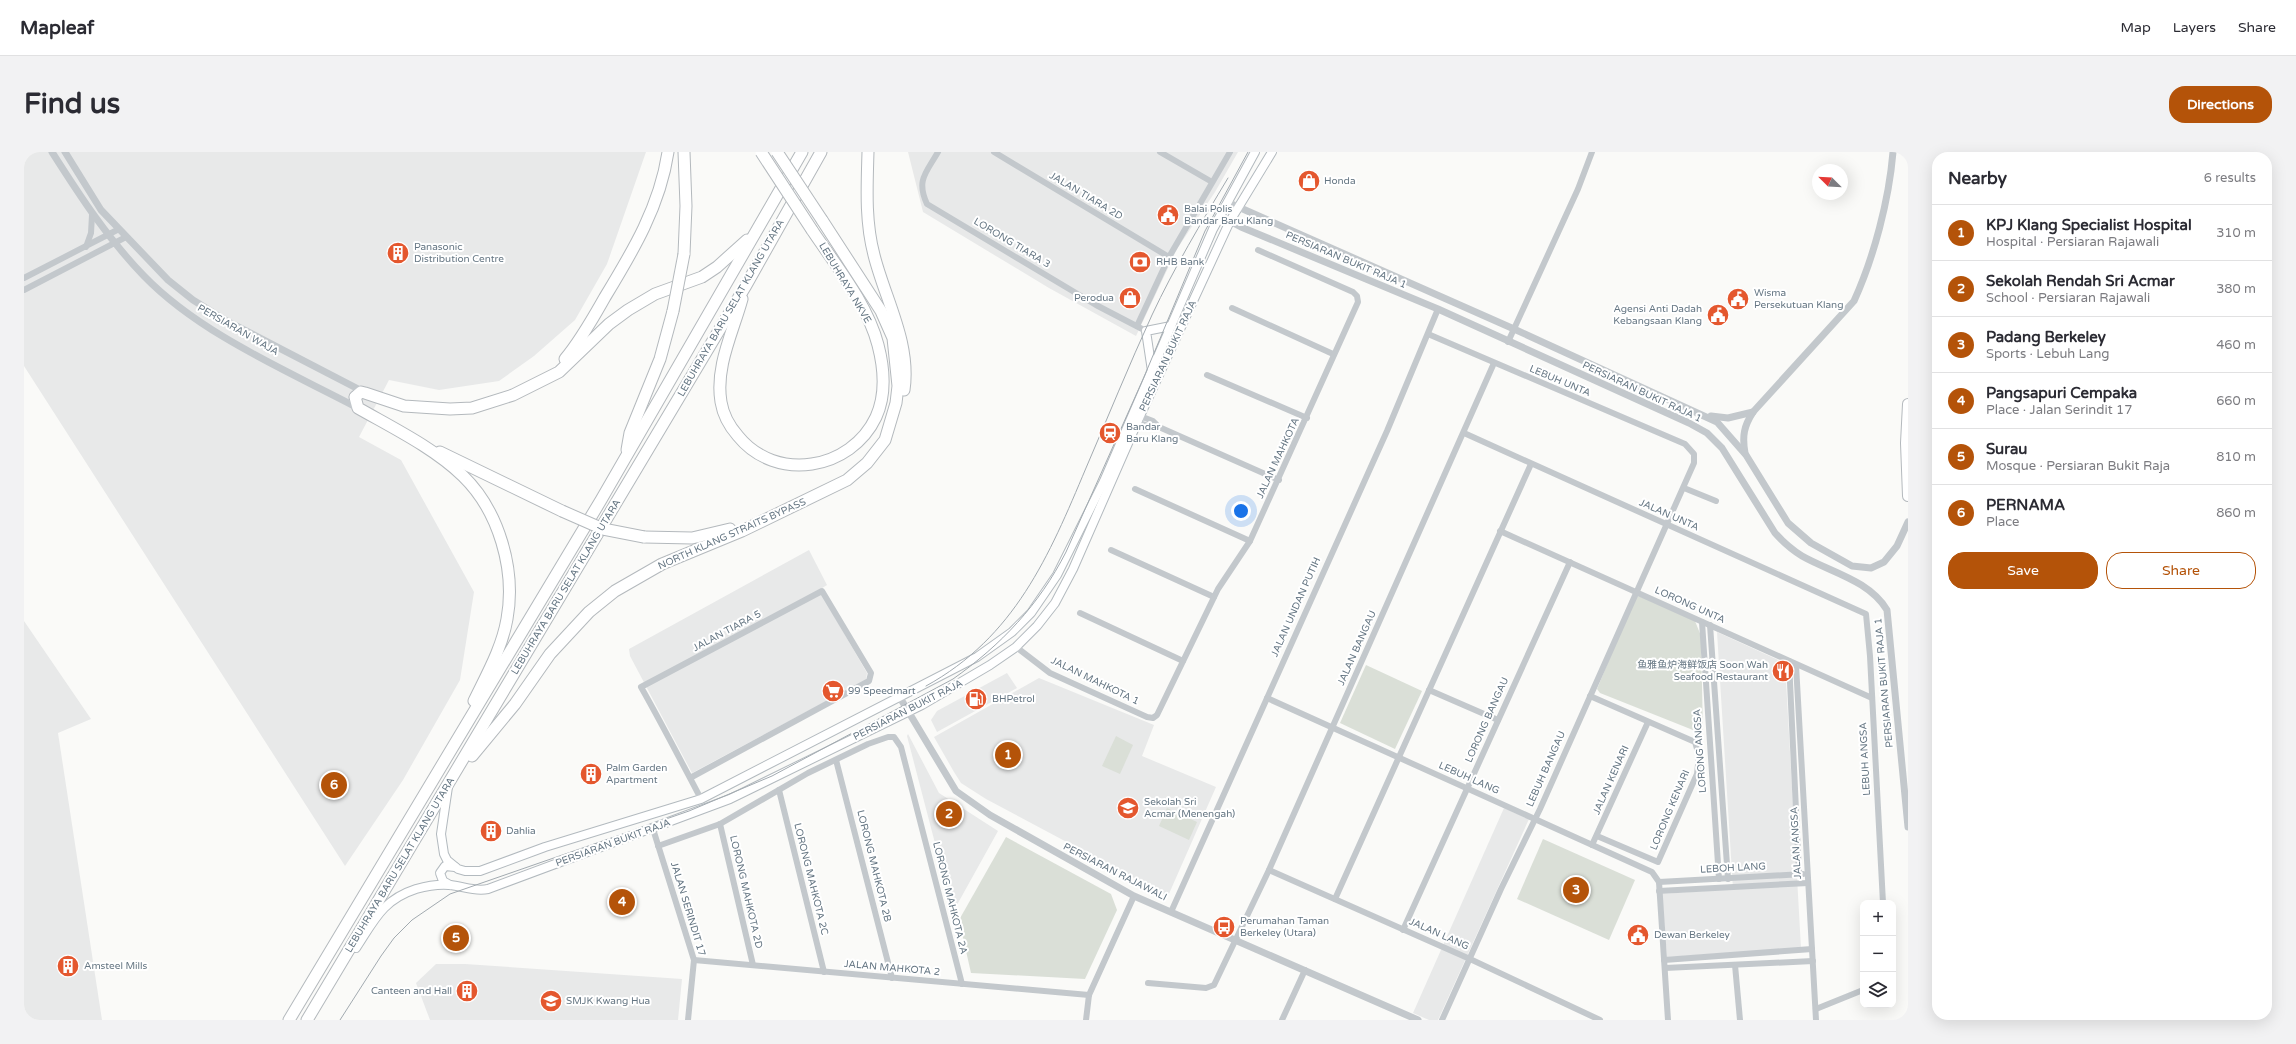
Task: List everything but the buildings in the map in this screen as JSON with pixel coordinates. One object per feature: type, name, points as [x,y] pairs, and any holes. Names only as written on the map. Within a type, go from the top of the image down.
[{"type":"highway","points":[[546,380],[568,355],[585,331],[627,261],[654,208],[664,177],[668,152]]},
{"type":"highway","points":[[626,457],[630,433],[660,359],[673,311],[684,254],[686,206],[684,152]]},
{"type":"highway","name":"LEBUHRAYA NKVE","points":[[745,287],[733,332],[722,363],[719,390],[725,416],[742,441],[762,457],[790,466],[804,466],[833,458],[852,447],[867,433],[876,416],[881,399],[882,369],[878,345],[862,307],[761,152]]},
{"type":"highway","name":"NORTH KLANG STRAITS BYPASS","points":[[449,784],[515,704],[550,654],[589,612],[615,591],[662,564],[766,520],[847,480],[867,464],[885,440],[896,403],[898,386],[893,338],[881,311],[777,152]]},
{"type":"highway","name":"LEBUHRAYA BARU SELAT KLANG UTARA","points":[[289,1020],[457,742],[626,457],[802,152]]},
{"type":"highway","name":"LEBUHRAYA BARU SELAT KLANG UTARA","points":[[307,1020],[745,287],[821,152]]},
{"type":"highway","points":[[868,152],[866,208],[874,254],[903,348],[904,362],[904,386],[899,410],[885,440]]},
{"type":"highway","points":[[457,742],[466,718],[498,651],[507,620],[510,595],[503,544],[478,492],[448,464],[415,442],[358,408],[355,397],[358,394],[365,393],[404,406],[450,409],[492,403],[546,380],[559,372],[604,328],[628,310],[655,294],[707,274],[743,244],[758,228]]},
{"type":"highway","points":[[1908,404],[1906,443],[1908,496]]},
{"type":"highway","points":[[415,442],[449,456],[603,530],[644,537],[692,538],[766,520]]},
{"type":"main road","name":"PERSIARAN BUKIT RAJA","points":[[450,885],[440,877],[442,869],[449,866],[465,871],[480,871],[545,847],[701,799],[977,657],[1012,632],[1031,613],[1057,575],[1086,520],[1220,216],[1255,152]]},
{"type":"main road","name":"PERSIARAN BUKIT RAJA","points":[[330,982],[357,947],[375,917],[397,896],[427,886],[450,885],[472,890],[488,889],[730,800],[908,712],[958,685],[1016,647],[1037,626],[1055,603],[1073,569],[1139,419],[1230,221],[1272,152]]},
{"type":"main road","points":[[1152,372],[1146,331],[1171,326]]},
{"type":"main road","points":[[449,784],[441,834],[442,846],[447,860],[458,869]]},
{"type":"street","name":"PERSIARAN WAJA","points":[[52,152],[92,215],[144,276],[196,319],[235,342],[358,408]]},
{"type":"street","name":"PERSIARAN WAJA","points":[[66,152],[101,210],[168,280],[199,304],[225,320],[365,393]]},
{"type":"street","name":"LORONG TIARA 3","points":[[938,152],[921,183],[922,194],[927,204],[1096,305],[1146,331]]},
{"type":"street","name":"JALAN TIARA 2D","points":[[994,152],[1169,257]]},
{"type":"street","points":[[1160,152],[1212,182]]},
{"type":"street","points":[[1137,326],[1169,257],[1230,152]]},
{"type":"street","points":[[1508,342],[1592,152]]},
{"type":"street","points":[[1746,455],[1743,440],[1744,428],[1753,412],[1854,301],[1863,279],[1881,220],[1892,173],[1893,152]]},
{"type":"street","name":"PERSIARAN BUKIT RAJA 1","points":[[1227,202],[1705,415],[1723,428],[1746,455],[1788,523],[1811,543],[1852,566],[1871,568],[1884,562],[1897,546],[1908,522]]},
{"type":"street","points":[[86,247],[91,233],[92,215]]},
{"type":"street","name":"PERSIARAN BUKIT RAJA 1","points":[[1220,216],[1438,309],[1508,342],[1689,422],[1707,433],[1722,448],[1775,533],[1784,543],[1801,556],[1868,590],[1879,598],[1887,610],[1908,827]]},
{"type":"street","points":[[24,278],[119,229]]},
{"type":"street","points":[[24,290],[126,237]]},
{"type":"street","name":"JALAN MAHKOTA","points":[[1147,717],[1153,718],[1157,715],[1214,597],[1250,541],[1307,418],[1333,354],[1358,302],[1357,296],[1353,292],[1258,250]]},
{"type":"street","points":[[1232,308],[1333,354]]},
{"type":"street","name":"JALAN UNDAN PUTIH","points":[[1171,912],[1387,431],[1438,309]]},
{"type":"street","name":"LEBUH UNTA","points":[[1428,334],[1685,444]]},
{"type":"street","name":"JALAN BANGAU","points":[[1148,983],[1206,988],[1214,985],[1269,870],[1494,363]]},
{"type":"street","points":[[1207,375],[1307,418]]},
{"type":"street","points":[[1705,415],[1728,418],[1753,412]]},
{"type":"street","points":[[1139,419],[1154,421],[1159,427],[1279,480]]},
{"type":"street","name":"JALAN UNTA","points":[[1464,433],[1667,526],[1866,614]]},
{"type":"street","name":"LEBUH BANGAU","points":[[1442,1020],[1684,488],[1694,463],[1694,454],[1685,444]]},
{"type":"street","points":[[1335,899],[1531,464]]},
{"type":"street","points":[[1684,488],[1716,501]]},
{"type":"street","points":[[1135,489],[1250,541]]},
{"type":"street","name":"LORONG UNTA","points":[[1500,531],[1872,698]]},
{"type":"street","points":[[1111,550],[1214,597]]},
{"type":"street","name":"LORONG BANGAU","points":[[1403,930],[1570,562]]},
{"type":"street","name":"JALAN TIARA 5","points":[[822,591],[871,673],[869,681],[690,778],[640,687],[822,591]]},
{"type":"street","points":[[1080,613],[1183,661]]},
{"type":"street","name":"LEBUH ANGSA","points":[[1866,614],[1870,656],[1884,900]]},
{"type":"street","name":"LORONG ANGSA","points":[[1702,622],[1718,879]]},
{"type":"street","name":"LORONG ANGSA","points":[[1710,625],[1728,879]]},
{"type":"street","name":"JALAN MAHKOTA 1","points":[[1016,647],[1050,673],[1147,717]]},
{"type":"street","points":[[1789,661],[1799,874]]},
{"type":"street","name":"JALAN ANGSA","points":[[1796,665],[1816,1020]]},
{"type":"street","points":[[1429,690],[1498,720]]},
{"type":"street","name":"PERSIARAN RAJAWALI","points":[[899,696],[956,791],[990,815],[1134,896],[1418,1020]]},
{"type":"street","name":"LORONG KENARI","points":[[1590,696],[1695,742],[1699,756],[1697,774],[1658,862],[1597,836]]},
{"type":"street","name":"LEBUH LANG","points":[[1267,698],[1652,872],[1659,882]]},
{"type":"street","name":"JALAN KENARI","points":[[1592,845],[1648,722]]},
{"type":"street","name":"LORONG MAHKOTA 2A","points":[[836,760],[868,744],[888,737],[894,738],[901,747],[962,984]]},
{"type":"street","points":[[658,846],[720,824],[808,773],[836,760]]},
{"type":"street","name":"LORONG MAHKOTA 2B","points":[[836,760],[892,978]]},
{"type":"street","points":[[690,778],[701,799]]},
{"type":"street","name":"LORONG MAHKOTA 2C","points":[[779,790],[824,972]]},
{"type":"street","name":"LORONG MAHKOTA 2D","points":[[720,824],[753,966]]},
{"type":"street","name":"JALAN SERINDIT 17","points":[[653,829],[694,960],[688,1020]]},
{"type":"street","name":"JALAN LANG","points":[[1269,870],[1470,959],[1600,1020]]},
{"type":"street","name":"LEBOH LANG","points":[[1659,882],[1808,874]]},
{"type":"street","points":[[1659,882],[1668,1020]]},
{"type":"street","points":[[1659,891],[1808,883]]},
{"type":"street","points":[[1086,1020],[1090,995],[1134,896]]},
{"type":"street","points":[[1664,960],[1812,949]]},
{"type":"street","name":"JALAN MAHKOTA 2","points":[[694,960],[1090,995]]},
{"type":"street","points":[[1665,968],[1813,961]]},
{"type":"street","points":[[1735,965],[1740,1020]]},
{"type":"street","points":[[1282,1020],[1305,970]]},
{"type":"street","points":[[1816,1009],[1860,991]]},
{"type":"shaded area","points":[[24,152],[646,152],[607,264],[575,320],[534,356],[499,381],[439,390],[389,380],[359,437],[401,460],[474,592],[460,680],[403,780],[345,866],[24,366]]},
{"type":"shaded area","points":[[908,152],[1238,152],[1215,192],[1177,249],[1136,336],[1049,288],[923,212]]},
{"type":"shaded area","points":[[809,550],[827,585],[819,590],[867,673],[866,680],[692,773],[630,656],[629,649]]},
{"type":"shaded area","points":[[1639,596],[1695,621],[1701,636],[1703,734],[1600,693],[1597,689],[1635,597]]},
{"type":"shaded area","points":[[24,621],[91,719],[58,733],[102,1020],[24,1020]]},
{"type":"shaded area","points":[[1717,632],[1785,663],[1801,948],[1667,957],[1662,894],[1733,889]]},
{"type":"shaded area","points":[[1366,665],[1422,691],[1395,749],[1340,723]]},
{"type":"shaded area","points":[[1007,673],[1017,688],[937,732],[931,720],[937,711]]},
{"type":"shaded area","points":[[1039,678],[1154,725],[1142,756],[1216,787],[1168,896],[986,799],[961,783],[954,772],[934,737]]},
{"type":"shaded area","points":[[908,734],[939,793],[998,831],[953,912],[907,736]]},
{"type":"shaded area","points":[[1116,736],[1133,745],[1120,774],[1102,766]]},
{"type":"shaded area","points":[[1167,808],[1197,822],[1189,840],[1159,826]]},
{"type":"shaded area","points":[[1504,808],[1529,819],[1438,1020],[1429,1020],[1413,1013]]},
{"type":"shaded area","points":[[1006,837],[1111,894],[1117,910],[1085,979],[971,973],[959,920]]},
{"type":"shaded area","points":[[1543,839],[1635,880],[1609,940],[1517,899]]},
{"type":"shaded area","name":"SMJK Kwang Hua","points":[[436,964],[465,964],[682,979],[678,1020],[430,1020],[416,983]]},
{"type":"tram line","points":[[340,1020],[394,938],[412,920],[450,894],[689,811],[772,776],[953,679],[971,666],[1003,638],[1031,607],[1044,589],[1066,552],[1144,377],[1205,231],[1248,152]]},
{"type":"tram line","points":[[926,686],[957,666],[983,644],[1006,619],[1026,592],[1043,563],[1058,532],[1160,297],[1228,178]]},
{"type":"place","name":"Honda","points":[[1309,181]]},
{"type":"place","name":"Balai Polis Bandar Baru Klang","points":[[1168,215]]},
{"type":"place","name":"Panasonic Distribution Centre","points":[[398,253]]},
{"type":"place","name":"RHB Bank","points":[[1140,262]]},
{"type":"place","name":"Perodua","points":[[1130,298]]},
{"type":"place","name":"Wisma Persekutuan Klang","points":[[1738,299]]},
{"type":"place","name":"Agensi Anti Dadah Kebangsaan Klang","points":[[1718,315]]},
{"type":"place","name":"Bandar Baru Klang","points":[[1110,433]]},
{"type":"place","name":"鱼雅鱼炉海鲜饭店 Soon Wah Seafood Restaurant","points":[[1783,671]]},
{"type":"place","name":"99 Speedmart","points":[[833,691]]},
{"type":"place","name":"BHPetrol","points":[[976,699]]},
{"type":"place","name":"KPJ Klang Specialist Hospital","points":[[1008,755]]},
{"type":"place","name":"Palm Garden Apartment","points":[[591,774]]},
{"type":"place","name":"PERNAMA","points":[[334,785]]},
{"type":"place","name":"Sekolah Sri Acmar (Menengah)","points":[[1128,808]]},
{"type":"place","name":"Sekolah Rendah Sri Acmar","points":[[949,814]]},
{"type":"place","name":"Dahlia","points":[[491,831]]},
{"type":"place","name":"Padang Berkeley","points":[[1576,890]]},
{"type":"place","name":"Pangsapuri Cempaka","points":[[622,902]]},
{"type":"place","name":"Perumahan Taman Berkeley (Utara)","points":[[1224,927]]},
{"type":"place","name":"Dewan Berkeley","points":[[1638,935]]},
{"type":"place","name":"Surau","points":[[456,938]]},
{"type":"place","name":"Amsteel Mills","points":[[68,966]]},
{"type":"place","name":"Canteen and Hall","points":[[467,991]]},
{"type":"place","name":"SMJK Kwang Hua","points":[[551,1001]]}]
